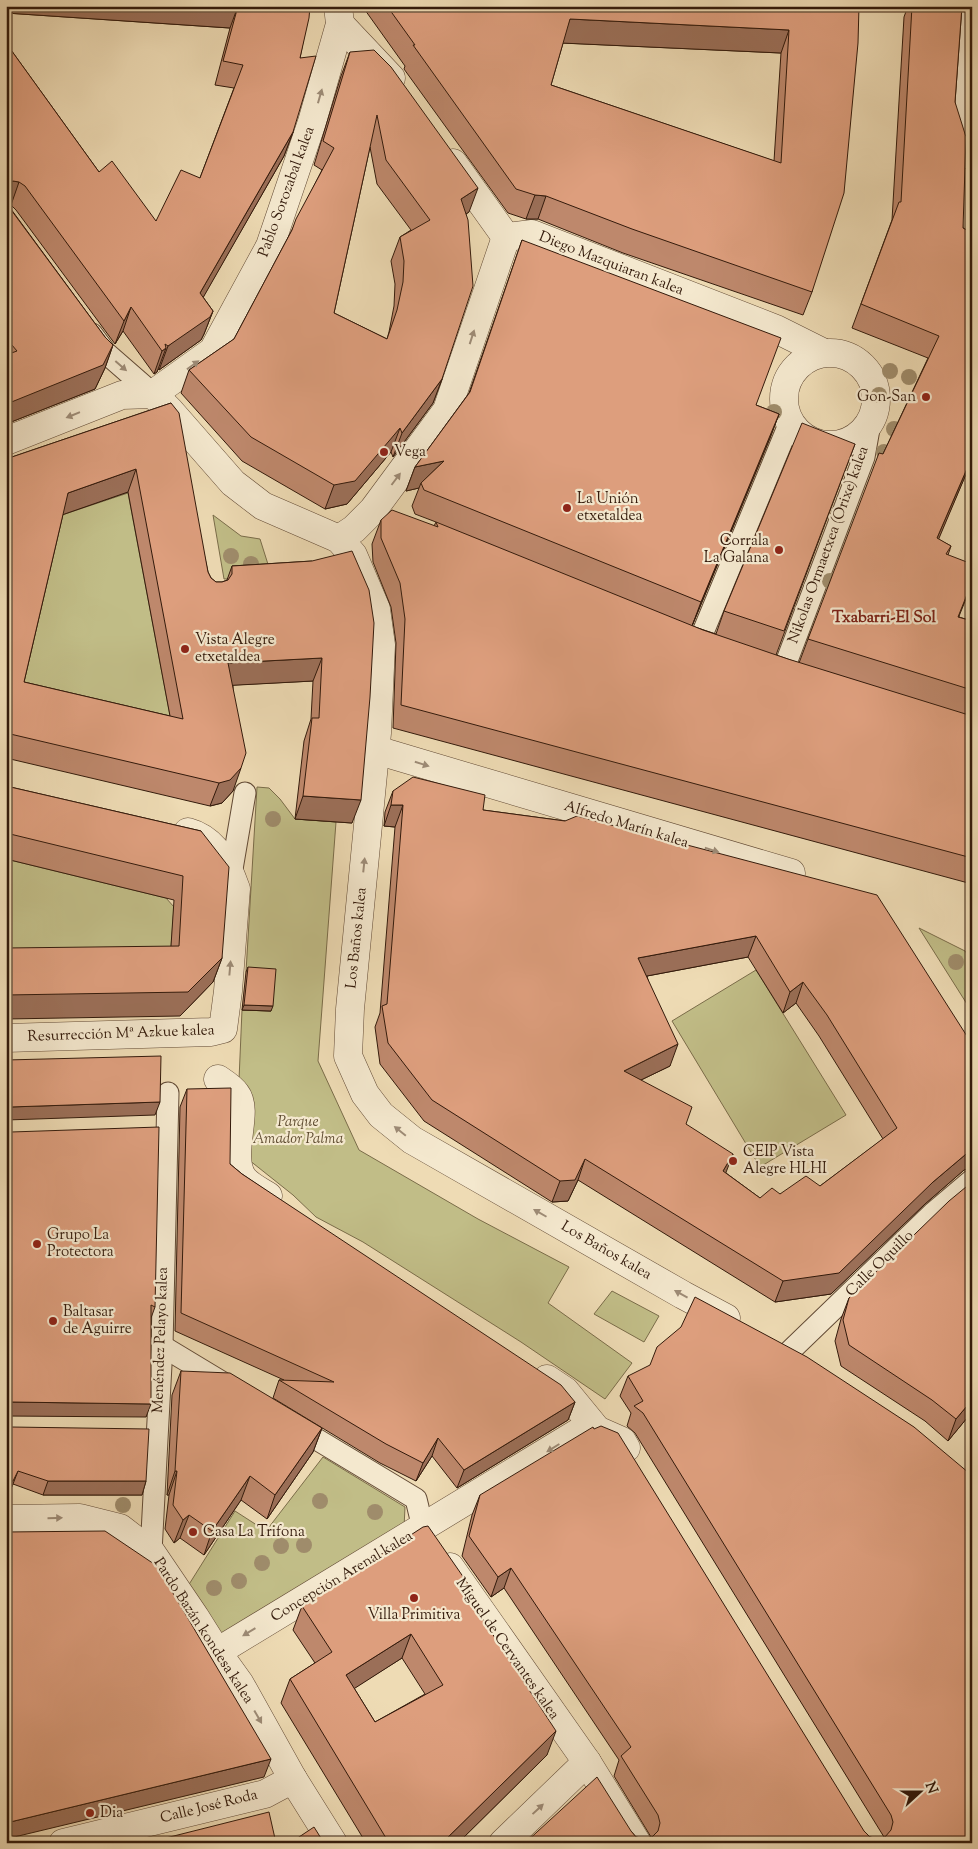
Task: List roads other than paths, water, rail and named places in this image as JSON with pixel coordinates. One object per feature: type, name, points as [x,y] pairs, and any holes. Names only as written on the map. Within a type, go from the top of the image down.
[{"type":"street","points":[[971,6],[962,127],[972,156]]},
{"type":"street","points":[[339,15],[405,97]]},
{"type":"street","name":"Pablo Sorozabal kalea","points":[[153,394],[213,350],[270,246],[312,122],[339,15]]},
{"type":"street","points":[[339,539],[382,514],[447,410],[506,237],[439,144]]},
{"type":"street","name":"Diego Mazquiaran kalea","points":[[506,237],[532,234],[776,329],[824,353]]},
{"type":"street","name":"Los Baños kalea","points":[[82,321],[106,353],[170,411],[233,483],[264,506],[339,539],[353,556],[376,609],[382,645],[376,750],[350,1009],[348,1056],[365,1094],[381,1115],[412,1140],[683,1295],[790,1351],[813,1367]]},
{"type":"street","points":[[824,353],[838,354],[851,358],[862,366],[870,378],[875,391],[875,404],[871,418],[864,430],[853,439],[839,444],[825,445],[811,441],[799,433],[790,422],[783,396],[786,383],[792,372],[802,362],[813,356],[824,353]]},
{"type":"street","points":[[6,441],[122,395],[153,394]]},
{"type":"street","name":"Nikolas Ormaetxea (Orixe) kalea","points":[[783,670],[864,457],[871,418]]},
{"type":"street","points":[[699,642],[790,422]]},
{"type":"street","name":"Alfredo Marín kalea","points":[[376,750],[811,879]]},
{"type":"street","points":[[231,875],[246,792]]},
{"type":"street","points":[[161,826],[190,832],[205,839],[220,855],[231,875]]},
{"type":"street","name":"Resurrección Mª Azkue kalea","points":[[6,1038],[211,1032],[223,1029],[226,1017],[236,902],[236,889],[231,875]]},
{"type":"street","points":[[218,1079],[237,1094],[240,1103],[237,1158],[244,1179],[285,1207]]},
{"type":"street","name":"Menéndez Pelayo kalea","points":[[151,1552],[149,1430],[162,1346],[158,1128],[168,1093]]},
{"type":"street","name":"Calle Oquillo","points":[[790,1351],[919,1226],[972,1180]]},
{"type":"street","points":[[162,1346],[246,1397]]},
{"type":"street","points":[[524,1364],[565,1392],[597,1430],[622,1441],[637,1466]]},
{"type":"street","name":"Miguel de Cervantes kalea","points":[[272,1412],[416,1499],[423,1528],[587,1762],[637,1843]]},
{"type":"street","name":"Concepción Arenal kalea","points":[[217,1652],[581,1431],[597,1430]]},
{"type":"street","name":"Pardo Bazán kondesa kalea","points":[[6,1519],[80,1518],[120,1528],[151,1552],[240,1684],[293,1779],[333,1843]]},
{"type":"street","points":[[502,1843],[587,1762]]},
{"type":"street","name":"Calle José Roda","points":[[63,1843],[265,1794],[293,1779]]},
{"type":"place","name":"Gon-San","points":[[926,397]]},
{"type":"place","name":"Vega","points":[[384,452]]},
{"type":"place","name":"La Unión etxetaldea","points":[[567,508]]},
{"type":"place","name":"Corrala La Galana","points":[[779,550]]},
{"type":"place","name":"Vista Alegre etxetaldea","points":[[185,649]]},
{"type":"place","name":"CEIP Vista Alegre HLHI","points":[[733,1161]]},
{"type":"place","name":"Grupo La Protectora","points":[[37,1244]]},
{"type":"place","name":"Baltasar de Aguirre","points":[[53,1321]]},
{"type":"place","name":"Casa La Trifona","points":[[193,1532]]},
{"type":"place","name":"Villa Primitiva","points":[[414,1598]]},
{"type":"place","name":"Dia","points":[[90,1813]]},
{"type":"district","name":"Txabarri-El Sol","points":[[884,618]]},
{"type":"park label","name":"Parque Amador Palma","points":[[298,1130]]}]
